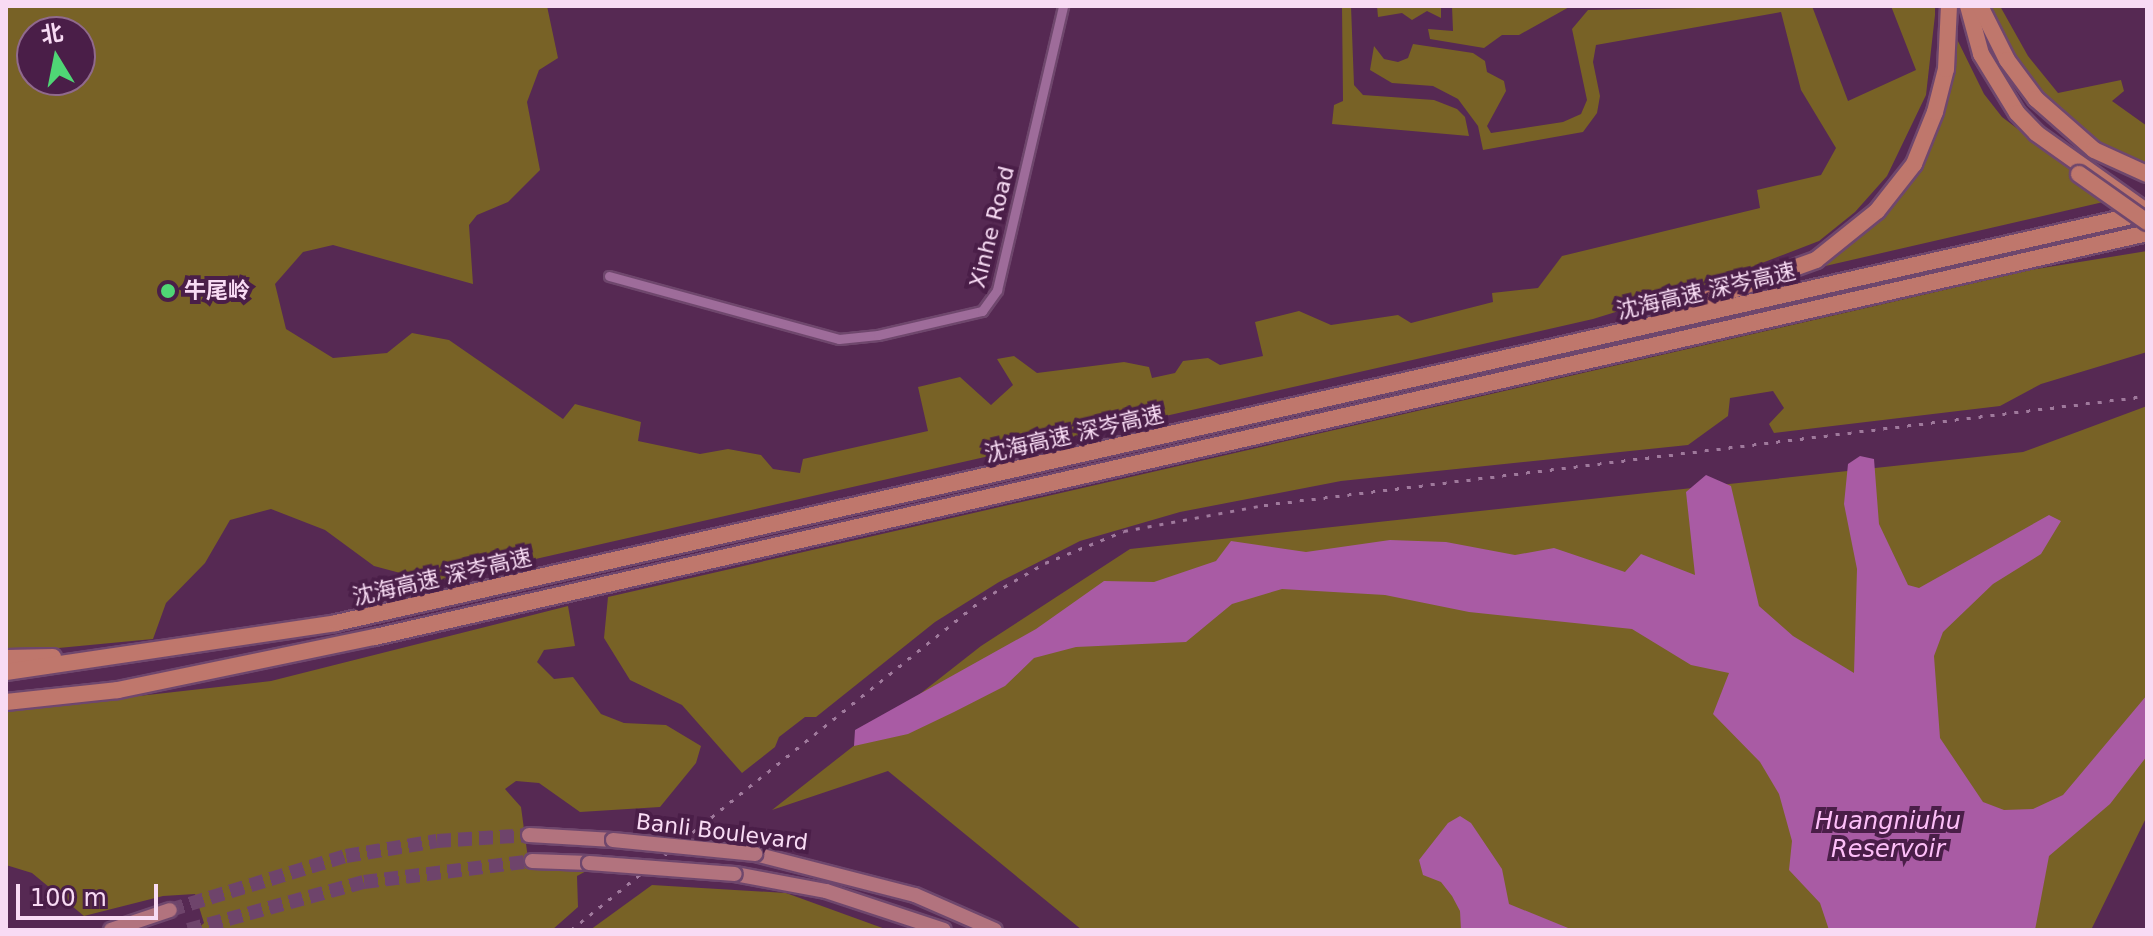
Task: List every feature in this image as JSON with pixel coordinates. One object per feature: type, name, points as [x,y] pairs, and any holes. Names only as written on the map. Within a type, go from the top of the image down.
[{"type":"highway","points":[[1472,367],[1739,292],[1790,273],[1836,247],[1877,211],[1914,164],[1942,87],[1949,6]]},
{"type":"highway","points":[[1959,6],[1974,57],[1999,103],[2030,139],[2147,212]]},
{"type":"highway","points":[[1968,6],[1981,54],[2011,106],[2036,133],[2147,222]]},
{"type":"highway","points":[[1980,6],[2007,60],[2036,99],[2094,150],[2147,174]]},
{"type":"highway","name":"沈海高速 深岑高速","points":[[6,672],[139,655],[336,623],[2147,212]]},
{"type":"highway","points":[[1973,272],[2147,233]]},
{"type":"highway","points":[[1973,272],[2147,243]]},
{"type":"highway","name":"沈海高速 深岑高速","points":[[6,702],[118,690],[375,637],[1973,272]]},
{"type":"highway","points":[[6,658],[139,655]]},
{"type":"main road","name":"Banli Boulevard","points":[[529,835],[755,854],[915,895],[995,930]]},
{"type":"main road","name":"Banli Boulevard","points":[[532,861],[735,874],[826,891],[944,930]]},
{"type":"main road","points":[[111,930],[170,910]]},
{"type":"street","name":"Xinhe Road","points":[[609,276],[839,339],[878,335],[982,311],[997,290],[1063,6]]},
{"type":"shaded area","points":[[6,6],[547,6],[558,58],[539,70],[527,102],[540,170],[508,202],[477,215],[469,225],[473,284],[333,245],[303,252],[275,284],[286,329],[333,358],[387,353],[412,333],[449,340],[563,419],[575,404],[641,422],[638,441],[700,454],[728,449],[761,455],[773,469],[800,473],[803,459],[928,431],[918,387],[960,377],[991,405],[1013,385],[997,359],[1014,356],[1037,373],[1124,362],[1149,367],[1152,378],[1175,373],[1183,361],[1208,358],[1220,365],[1263,356],[1255,322],[1299,311],[1331,325],[1398,315],[1411,323],[1493,302],[1492,293],[1538,288],[1562,256],[1760,208],[1757,190],[1821,175],[1836,148],[1801,90],[1781,12],[1596,45],[1593,62],[1600,96],[1597,113],[1583,132],[1483,150],[1478,126],[1458,99],[1433,86],[1392,83],[1370,70],[1374,46],[1384,59],[1398,62],[1408,58],[1413,44],[1473,53],[1485,61],[1487,72],[1504,81],[1506,91],[1487,126],[1491,133],[1563,122],[1581,114],[1587,100],[1572,29],[1588,10],[1812,6],[1848,101],[1916,70],[1891,6],[1935,6],[1926,95],[1887,176],[1855,212],[1819,241],[1713,282],[1593,319],[434,582],[374,566],[325,530],[271,509],[230,520],[205,563],[166,603],[153,639],[6,653]]},
{"type":"shaded area","points":[[1342,6],[1351,6],[1354,85],[1363,95],[1434,100],[1457,109],[1465,117],[1469,136],[1332,124],[1334,105],[1343,101]]},
{"type":"shaded area","points":[[1377,6],[1441,6],[1441,18],[1427,11],[1412,20],[1402,13],[1378,17]]},
{"type":"shaded area","points":[[1452,6],[1571,6],[1519,35],[1502,35],[1484,48],[1430,39],[1428,29],[1453,31]]},
{"type":"shaded area","points":[[1987,6],[2000,6],[2028,56],[2058,93],[2121,80],[2124,91],[2112,101],[2147,126],[2147,164],[2102,144],[2045,97],[2020,68]]},
{"type":"shaded area","points":[[1954,33],[1984,94],[2002,117],[2112,200],[1808,270],[1912,174]]},
{"type":"shaded area","points":[[2147,251],[2147,352],[2041,384],[2000,406],[1774,433],[1769,424],[1784,408],[1773,391],[1730,398],[1728,416],[1688,445],[1341,481],[1180,512],[1080,541],[999,582],[935,622],[816,717],[805,717],[779,737],[775,747],[742,773],[682,705],[630,680],[604,638],[608,597],[2031,270]]},
{"type":"shaded area","points":[[2147,406],[2147,816],[2091,930],[1082,930],[888,771],[772,810],[981,646],[1130,549],[2023,452]]},
{"type":"shaded area","points":[[568,606],[575,646],[544,650],[537,662],[554,679],[573,677],[601,714],[624,723],[666,725],[701,746],[696,763],[660,807],[580,812],[539,783],[516,781],[505,789],[521,807],[529,866],[592,868],[577,876],[578,907],[552,930],[196,930],[204,923],[195,894],[163,896],[84,916],[32,873],[6,865],[6,711],[271,681]]},
{"type":"shaded area","points":[[652,885],[786,893],[888,930],[590,930]]},
{"type":"water","name":"Huangniuhu Reservoir","points":[[1860,456],[1874,459],[1879,524],[1908,585],[1919,588],[2049,515],[2061,521],[2041,554],[1993,584],[1943,632],[1934,656],[1940,738],[1983,802],[2004,810],[2033,809],[2063,795],[2147,695],[2147,756],[2110,804],[2049,856],[2035,930],[1829,930],[1820,903],[1789,870],[1792,841],[1779,794],[1760,762],[1713,714],[1729,673],[1691,665],[1632,629],[1469,612],[1385,595],[1282,589],[1232,604],[1186,642],[1076,647],[1034,658],[1005,686],[954,712],[908,734],[854,746],[855,730],[1036,629],[1104,581],[1154,582],[1216,561],[1231,541],[1306,552],[1390,540],[1446,542],[1515,555],[1554,548],[1625,572],[1641,554],[1695,575],[1686,492],[1706,475],[1731,486],[1759,606],[1793,636],[1854,673],[1857,569],[1844,504],[1848,464]]},
{"type":"water","points":[[1460,816],[1471,823],[1502,869],[1509,904],[1573,930],[1461,930],[1460,911],[1452,896],[1441,882],[1423,875],[1419,860],[1448,823]]},
{"type":"tunnel","points":[[170,910],[346,856],[437,841],[529,835]]},
{"type":"tunnel","points":[[188,930],[364,882],[532,861]]},
{"type":"railway","points":[[571,930],[983,599],[1045,563],[1124,531],[1264,505],[2147,396]]},
{"type":"place","name":"牛尾岭","points":[[168,291]]}]
